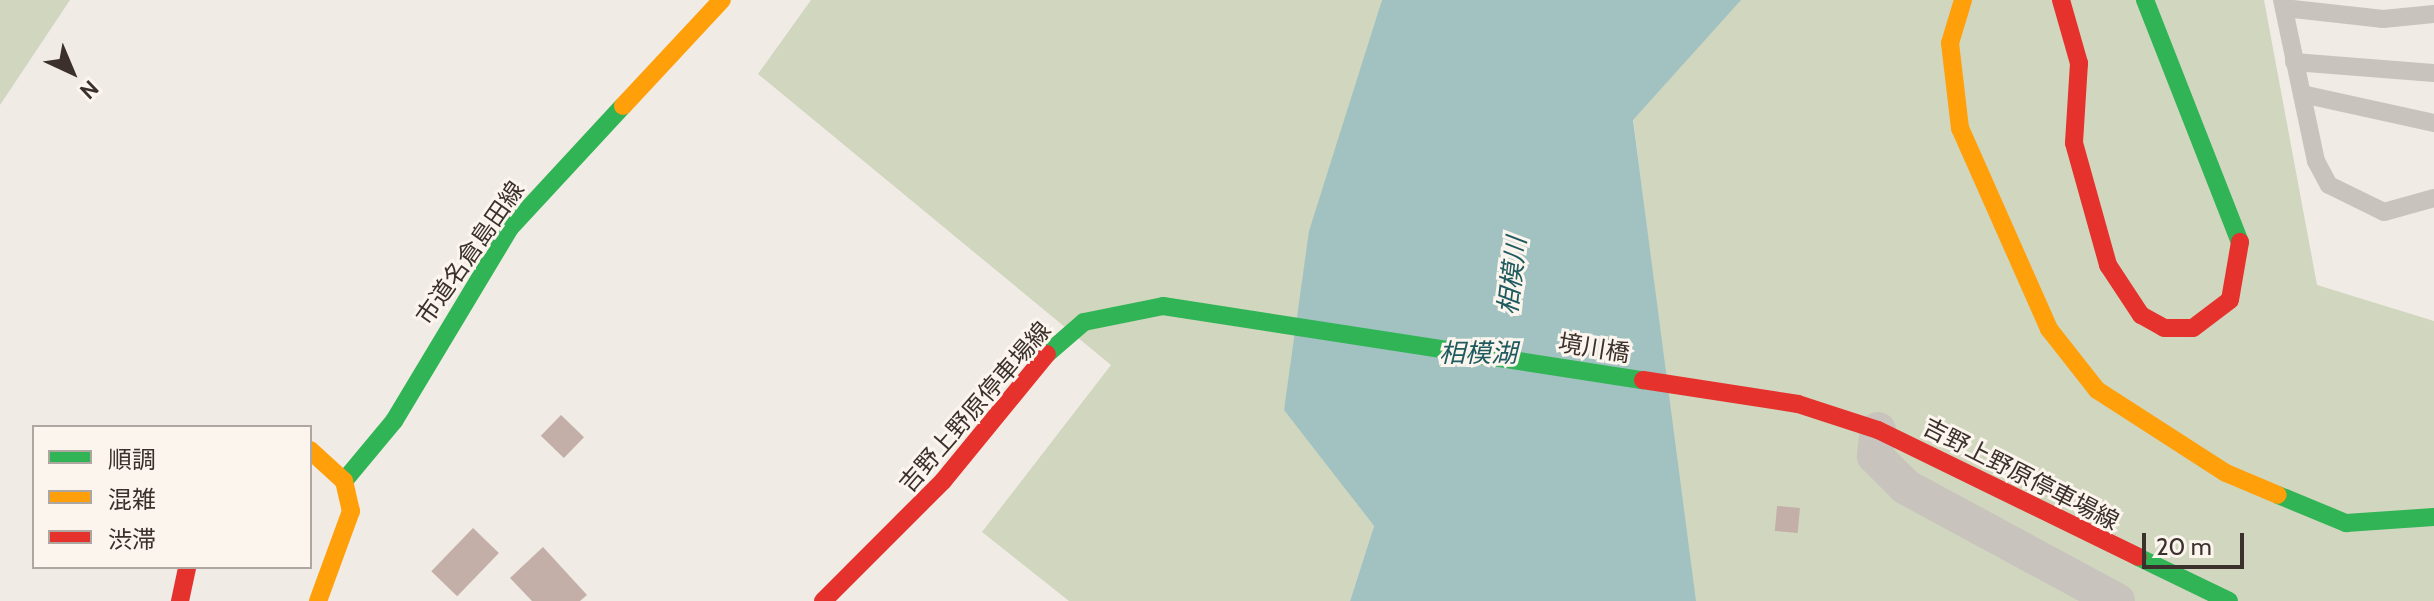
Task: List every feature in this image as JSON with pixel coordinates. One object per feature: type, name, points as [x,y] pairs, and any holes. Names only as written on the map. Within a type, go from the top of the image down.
[{"type":"main road","name":"市道名倉島田線","points":[[344,481],[394,421],[510,228],[722,0]]},
{"type":"main road","points":[[1963,0],[1950,43],[1960,128],[2049,329],[2080,371],[2131,417],[2286,500],[2346,523],[2434,517]]},
{"type":"main road","points":[[2061,0],[2079,63],[2077,157],[2108,265],[2141,315],[2164,328],[2193,328],[2230,300],[2241,246],[2145,0]]},
{"type":"main road","name":"吉野上野原停車場線","points":[[823,601],[923,503],[1045,356],[1084,322],[1163,306],[1239,318]]},
{"type":"main road","name":"境川橋","points":[[1239,318],[1798,404],[1878,430]]},
{"type":"main road","name":"吉野上野原停車場線","points":[[1878,430],[2229,601]]},
{"type":"main road","points":[[312,452],[344,481],[351,511],[344,546],[318,601]]},
{"type":"main road","points":[[180,601],[187,569]]},
{"type":"street","points":[[1878,430],[1875,456],[1906,487],[2117,601]]},
{"type":"lane","points":[[2434,14],[2383,19],[2283,4],[2316,161],[2329,185],[2384,212],[2434,198]]},
{"type":"lane","points":[[2294,62],[2434,73]]},
{"type":"lane","points":[[2302,94],[2434,123]]},
{"type":"green space","points":[[0,0],[70,0],[0,105]]},
{"type":"green space","points":[[811,0],[1382,0],[1284,409],[1374,526],[1350,601],[1069,601],[982,532],[1111,365],[758,74]]},
{"type":"green space","points":[[1699,0],[2264,0],[2317,285],[2434,321],[2434,601],[1694,601],[1633,119]]},
{"type":"water","name":"相模湖","points":[[1382,0],[1741,0],[1633,120],[1696,601],[1350,601],[1374,526],[1284,410],[1309,231]]},
{"type":"building","points":[[561,415],[584,437],[564,458],[541,436]]},
{"type":"building","points":[[1777,506],[1800,508],[1798,533],[1775,531]]},
{"type":"building","points":[[473,528],[499,553],[457,596],[431,571]]},
{"type":"building","points":[[543,547],[587,595],[580,601],[532,601],[510,578]]},
{"type":"traffic: fast","points":[[2145,0],[2240,242]]},
{"type":"traffic: fast","points":[[344,481],[394,421],[510,228],[623,106]]},
{"type":"traffic: fast","points":[[1047,354],[1084,322],[1163,306],[1643,380]]},
{"type":"traffic: fast","points":[[2278,495],[2346,523],[2434,517]]},
{"type":"traffic: fast","points":[[2138,557],[2229,601]]},
{"type":"traffic: slow","points":[[623,106],[722,0]]},
{"type":"traffic: slow","points":[[1963,0],[1950,43],[1960,128],[2049,329],[2097,390],[2226,473],[2278,495]]},
{"type":"traffic: slow","points":[[312,452],[344,481],[351,511],[318,601]]},
{"type":"traffic: jam","points":[[2061,0],[2079,63],[2074,143],[2108,265],[2141,315],[2164,328],[2193,328],[2230,300],[2240,242]]},
{"type":"traffic: jam","points":[[823,601],[943,481],[1047,354]]},
{"type":"traffic: jam","points":[[1643,380],[1798,404],[1878,430],[2138,557]]},
{"type":"traffic: jam","points":[[180,601],[187,569]]},
{"type":"water label","name":"相模川","points":[[1513,276]]}]
